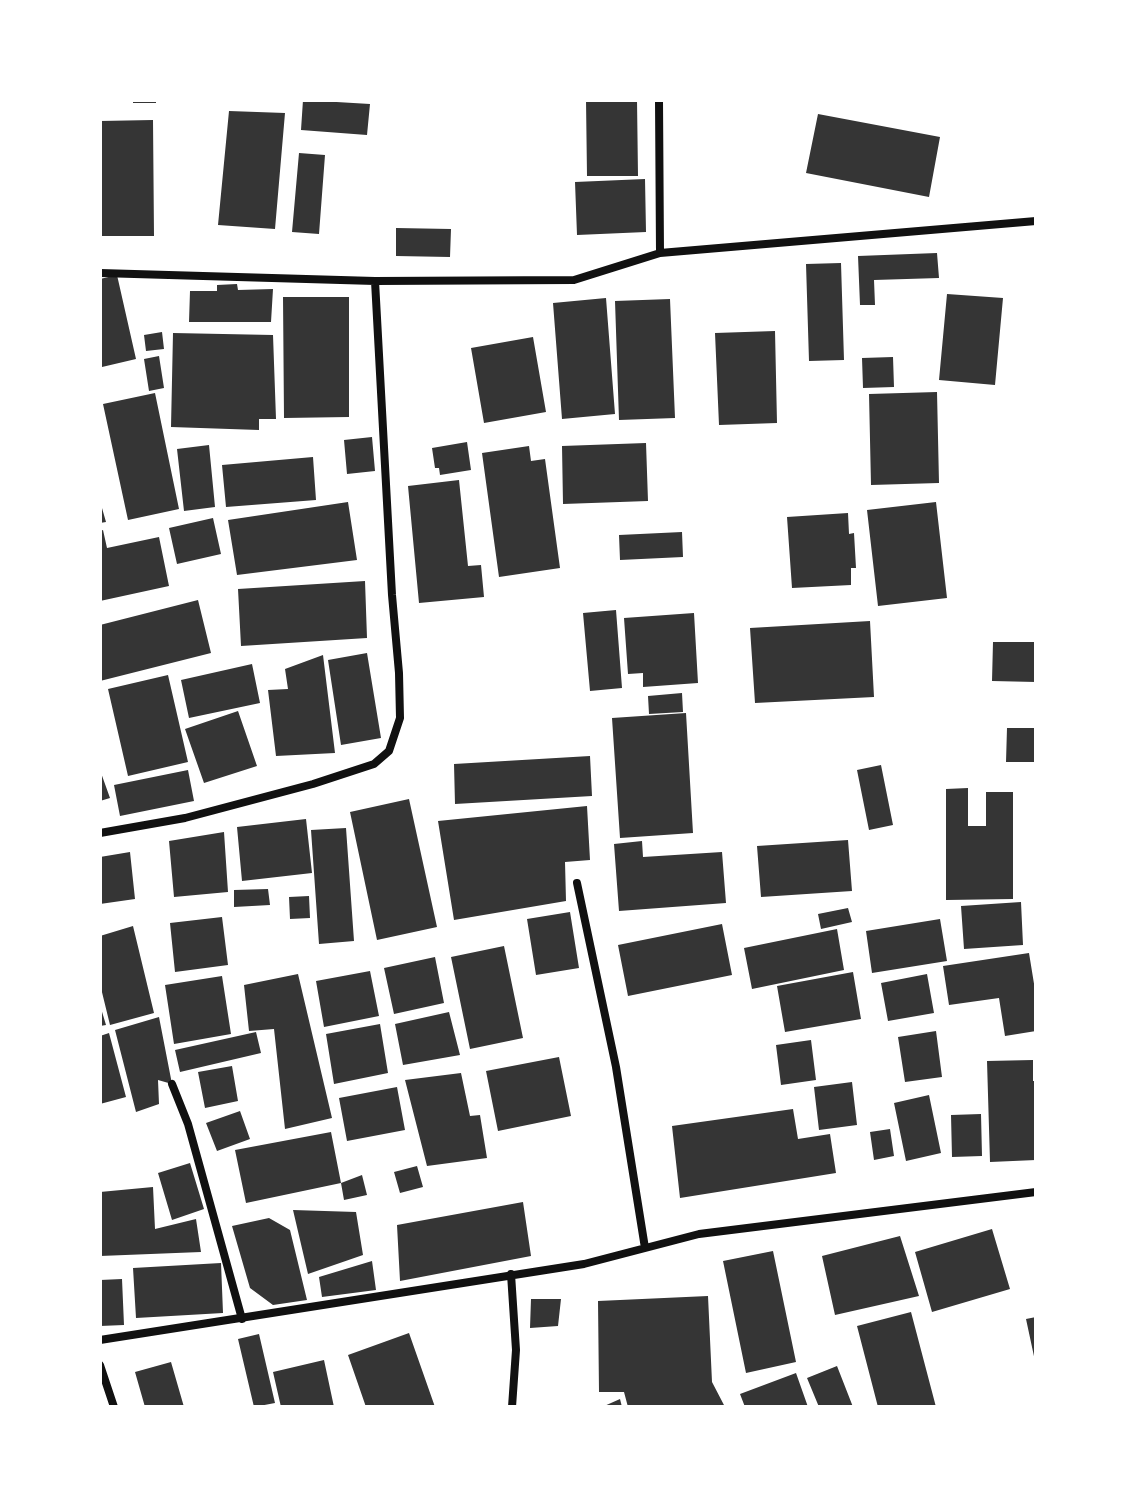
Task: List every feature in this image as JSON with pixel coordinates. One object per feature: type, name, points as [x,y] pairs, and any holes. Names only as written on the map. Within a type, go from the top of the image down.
[{"type":"street","points":[[659,100],[660,253]]},
{"type":"street","points":[[100,273],[375,281],[574,280],[660,253],[1036,221]]},
{"type":"street","points":[[100,833],[185,818],[313,784],[374,764],[389,751],[400,718],[399,673],[375,281]]},
{"type":"street","points":[[577,883],[616,1067],[645,1248]]},
{"type":"street","points":[[172,1084],[188,1124],[242,1319]]},
{"type":"street","points":[[100,1340],[584,1264],[699,1234],[1036,1192]]},
{"type":"street","points":[[511,1274],[516,1350],[512,1407]]},
{"type":"street","points":[[100,1365],[114,1407]]},
{"type":"building","points":[[133,100],[156,100],[156,103],[133,103]]},
{"type":"building","points":[[303,100],[370,104],[367,135],[301,130]]},
{"type":"building","points":[[586,100],[637,100],[638,176],[587,176]]},
{"type":"building","points":[[229,111],[285,113],[275,229],[218,225]]},
{"type":"building","points":[[818,114],[940,137],[929,197],[806,173]]},
{"type":"building","points":[[153,120],[154,236],[100,236],[100,121]]},
{"type":"building","points":[[299,153],[325,155],[319,234],[292,232]]},
{"type":"building","points":[[645,179],[646,232],[577,235],[575,182]]},
{"type":"building","points":[[396,228],[451,229],[450,257],[396,256]]},
{"type":"building","points":[[937,253],[939,278],[874,280],[875,305],[860,305],[858,256]]},
{"type":"building","points":[[841,263],[844,360],[809,361],[806,264]]},
{"type":"building","points":[[117,275],[136,359],[102,367],[100,279]]},
{"type":"building","points":[[237,284],[238,290],[273,289],[271,322],[189,322],[190,291],[217,291],[217,285]]},
{"type":"building","points":[[947,294],[1003,298],[995,385],[939,380]]},
{"type":"building","points":[[283,297],[349,297],[349,417],[284,418]]},
{"type":"building","points":[[606,298],[615,414],[562,419],[553,303]]},
{"type":"building","points":[[670,299],[675,418],[619,420],[615,301]]},
{"type":"building","points":[[775,331],[777,423],[719,425],[715,333]]},
{"type":"building","points":[[162,332],[164,349],[146,351],[144,335]]},
{"type":"building","points":[[173,333],[273,335],[276,419],[259,419],[259,430],[171,427]]},
{"type":"building","points":[[533,337],[546,412],[484,423],[471,348]]},
{"type":"building","points":[[159,356],[164,388],[149,391],[144,359]]},
{"type":"building","points":[[893,357],[894,387],[863,388],[862,358]]},
{"type":"building","points":[[937,392],[939,483],[871,485],[869,394]]},
{"type":"building","points":[[155,393],[179,509],[128,520],[103,404]]},
{"type":"building","points":[[372,437],[375,471],[347,474],[344,440]]},
{"type":"building","points":[[467,442],[471,470],[440,475],[439,468],[435,468],[432,448]]},
{"type":"building","points":[[646,443],[648,501],[563,504],[562,446]]},
{"type":"building","points":[[209,445],[215,507],[184,511],[177,449]]},
{"type":"building","points":[[529,446],[531,461],[545,459],[560,568],[499,577],[482,453]]},
{"type":"building","points":[[313,457],[316,500],[226,507],[222,465]]},
{"type":"building","points":[[459,480],[468,566],[481,565],[484,597],[419,603],[408,486]]},
{"type":"building","points":[[100,501],[106,522],[100,523]]},
{"type":"building","points":[[348,502],[357,560],[237,575],[228,520]]},
{"type":"building","points":[[936,502],[947,598],[878,606],[867,510]]},
{"type":"building","points":[[848,513],[849,534],[854,533],[856,568],[851,568],[851,585],[792,588],[787,517]]},
{"type":"building","points":[[213,518],[221,554],[177,564],[169,528]]},
{"type":"building","points":[[103,530],[107,548],[159,537],[169,586],[100,601],[100,531]]},
{"type":"building","points":[[682,532],[683,557],[620,560],[619,535]]},
{"type":"building","points":[[365,581],[367,638],[241,646],[238,589]]},
{"type":"building","points":[[198,600],[211,653],[100,681],[100,625]]},
{"type":"building","points":[[616,610],[622,688],[590,691],[583,613]]},
{"type":"building","points":[[694,613],[698,683],[643,687],[643,673],[628,674],[624,618]]},
{"type":"building","points":[[870,621],[874,697],[755,703],[750,628]]},
{"type":"building","points":[[993,642],[1036,642],[1036,682],[992,681]]},
{"type":"building","points":[[367,653],[381,738],[341,745],[328,660]]},
{"type":"building","points":[[323,655],[335,753],[276,756],[268,690],[288,689],[285,669]]},
{"type":"building","points":[[252,664],[260,703],[189,718],[181,680]]},
{"type":"building","points":[[168,675],[188,762],[128,776],[108,689]]},
{"type":"building","points":[[682,693],[683,712],[649,714],[648,696]]},
{"type":"building","points":[[238,711],[257,766],[204,783],[185,729]]},
{"type":"building","points":[[686,713],[693,833],[620,838],[612,718]]},
{"type":"building","points":[[1007,728],[1036,728],[1036,762],[1006,762]]},
{"type":"building","points":[[590,756],[592,796],[455,804],[454,764]]},
{"type":"building","points":[[881,765],[893,825],[869,830],[857,770]]},
{"type":"building","points":[[100,770],[110,798],[100,801]]},
{"type":"building","points":[[188,770],[194,801],[120,816],[114,785]]},
{"type":"building","points":[[968,788],[968,826],[986,826],[986,792],[1013,792],[1013,899],[946,900],[946,789]]},
{"type":"building","points":[[409,799],[437,927],[377,940],[350,812]]},
{"type":"building","points":[[587,806],[590,860],[565,862],[566,901],[454,920],[438,821]]},
{"type":"building","points":[[306,819],[312,873],[242,881],[237,827]]},
{"type":"building","points":[[346,828],[354,941],[319,944],[311,830]]},
{"type":"building","points":[[224,832],[228,892],[174,897],[169,841]]},
{"type":"building","points":[[848,840],[852,891],[761,897],[757,846]]},
{"type":"building","points":[[642,841],[643,857],[722,852],[726,903],[619,911],[614,844]]},
{"type":"building","points":[[130,852],[135,899],[100,904],[100,857]]},
{"type":"building","points":[[268,889],[270,905],[234,907],[234,890]]},
{"type":"building","points":[[309,896],[310,918],[290,919],[289,897]]},
{"type":"building","points":[[1021,902],[1023,945],[964,949],[961,906]]},
{"type":"building","points":[[848,908],[852,922],[821,929],[818,914]]},
{"type":"building","points":[[570,912],[579,968],[536,975],[527,919]]},
{"type":"building","points":[[222,917],[228,965],[175,972],[170,923]]},
{"type":"building","points":[[940,919],[947,961],[872,973],[866,931]]},
{"type":"building","points":[[722,924],[732,975],[628,996],[618,945]]},
{"type":"building","points":[[133,926],[154,1013],[110,1025],[100,984],[100,936]]},
{"type":"building","points":[[837,929],[844,970],[752,989],[744,948]]},
{"type":"building","points":[[504,946],[523,1038],[470,1049],[451,957]]},
{"type":"building","points":[[1029,953],[1036,996],[1036,1031],[1005,1036],[999,998],[949,1005],[943,966]]},
{"type":"building","points":[[435,957],[444,1003],[394,1014],[384,968]]},
{"type":"building","points":[[370,971],[379,1016],[324,1027],[316,981]]},
{"type":"building","points":[[853,972],[861,1019],[785,1032],[777,986]]},
{"type":"building","points":[[298,974],[332,1118],[285,1129],[274,1029],[249,1031],[244,985]]},
{"type":"building","points":[[927,974],[934,1013],[888,1021],[881,983]]},
{"type":"building","points":[[222,976],[231,1034],[174,1044],[165,985]]},
{"type":"building","points":[[100,1005],[106,1025],[100,1026]]},
{"type":"building","points":[[449,1012],[460,1055],[403,1065],[395,1024]]},
{"type":"building","points":[[159,1017],[172,1084],[158,1080],[159,1104],[136,1112],[115,1030]]},
{"type":"building","points":[[380,1024],[388,1073],[334,1084],[326,1034]]},
{"type":"building","points":[[936,1031],[942,1077],[905,1082],[898,1037]]},
{"type":"building","points":[[256,1032],[261,1053],[180,1072],[175,1050]]},
{"type":"building","points":[[109,1033],[126,1097],[100,1104],[100,1036]]},
{"type":"building","points":[[811,1040],[816,1080],[781,1085],[776,1045]]},
{"type":"building","points":[[559,1057],[571,1116],[498,1131],[486,1071]]},
{"type":"building","points":[[1033,1060],[1036,1160],[990,1162],[987,1061]]},
{"type":"building","points":[[232,1066],[238,1101],[205,1108],[198,1072]]},
{"type":"building","points":[[461,1073],[470,1116],[480,1115],[487,1158],[427,1166],[405,1080]]},
{"type":"building","points":[[852,1082],[857,1125],[819,1130],[814,1087]]},
{"type":"building","points":[[397,1087],[405,1130],[347,1141],[339,1098]]},
{"type":"building","points":[[929,1095],[941,1153],[906,1161],[894,1103]]},
{"type":"building","points":[[793,1109],[798,1139],[830,1134],[836,1173],[680,1198],[672,1126]]},
{"type":"building","points":[[240,1111],[250,1139],[217,1151],[206,1123]]},
{"type":"building","points":[[981,1114],[982,1156],[952,1157],[951,1115]]},
{"type":"building","points":[[890,1129],[894,1156],[874,1160],[870,1132]]},
{"type":"building","points":[[331,1132],[341,1183],[246,1203],[235,1150]]},
{"type":"building","points":[[190,1163],[204,1209],[172,1220],[158,1173]]},
{"type":"building","points":[[417,1166],[423,1187],[400,1193],[394,1172]]},
{"type":"building","points":[[362,1175],[367,1195],[344,1200],[341,1183]]},
{"type":"building","points":[[153,1187],[155,1229],[196,1219],[201,1252],[100,1256],[100,1192]]},
{"type":"building","points":[[523,1202],[531,1256],[400,1281],[397,1225]]},
{"type":"building","points":[[293,1210],[356,1212],[363,1255],[308,1274]]},
{"type":"building","points":[[269,1218],[290,1230],[307,1300],[273,1305],[250,1288],[232,1226]]},
{"type":"building","points":[[992,1229],[1010,1289],[932,1312],[915,1252]]},
{"type":"building","points":[[900,1236],[919,1296],[835,1315],[822,1256]]},
{"type":"building","points":[[773,1251],[796,1362],[746,1373],[723,1261]]},
{"type":"building","points":[[372,1261],[376,1290],[322,1297],[319,1277]]},
{"type":"building","points":[[221,1263],[223,1313],[136,1318],[133,1268]]},
{"type":"building","points":[[122,1279],[124,1325],[100,1326],[100,1280]]},
{"type":"building","points":[[708,1296],[712,1382],[725,1407],[628,1407],[624,1392],[599,1392],[598,1301]]},
{"type":"building","points":[[531,1299],[561,1299],[558,1326],[530,1328]]},
{"type":"building","points":[[911,1312],[936,1407],[878,1407],[857,1326]]},
{"type":"building","points":[[1036,1317],[1036,1361],[1035,1361],[1026,1319]]},
{"type":"building","points":[[409,1333],[435,1407],[366,1407],[348,1355]]},
{"type":"building","points":[[259,1334],[275,1403],[254,1407],[238,1339]]},
{"type":"building","points":[[324,1360],[334,1407],[281,1407],[273,1372]]},
{"type":"building","points":[[171,1362],[184,1407],[145,1407],[135,1372]]},
{"type":"building","points":[[837,1366],[853,1407],[819,1407],[807,1378]]},
{"type":"building","points":[[796,1373],[808,1407],[745,1407],[740,1394]]},
{"type":"building","points":[[620,1399],[622,1407],[602,1407]]}]
